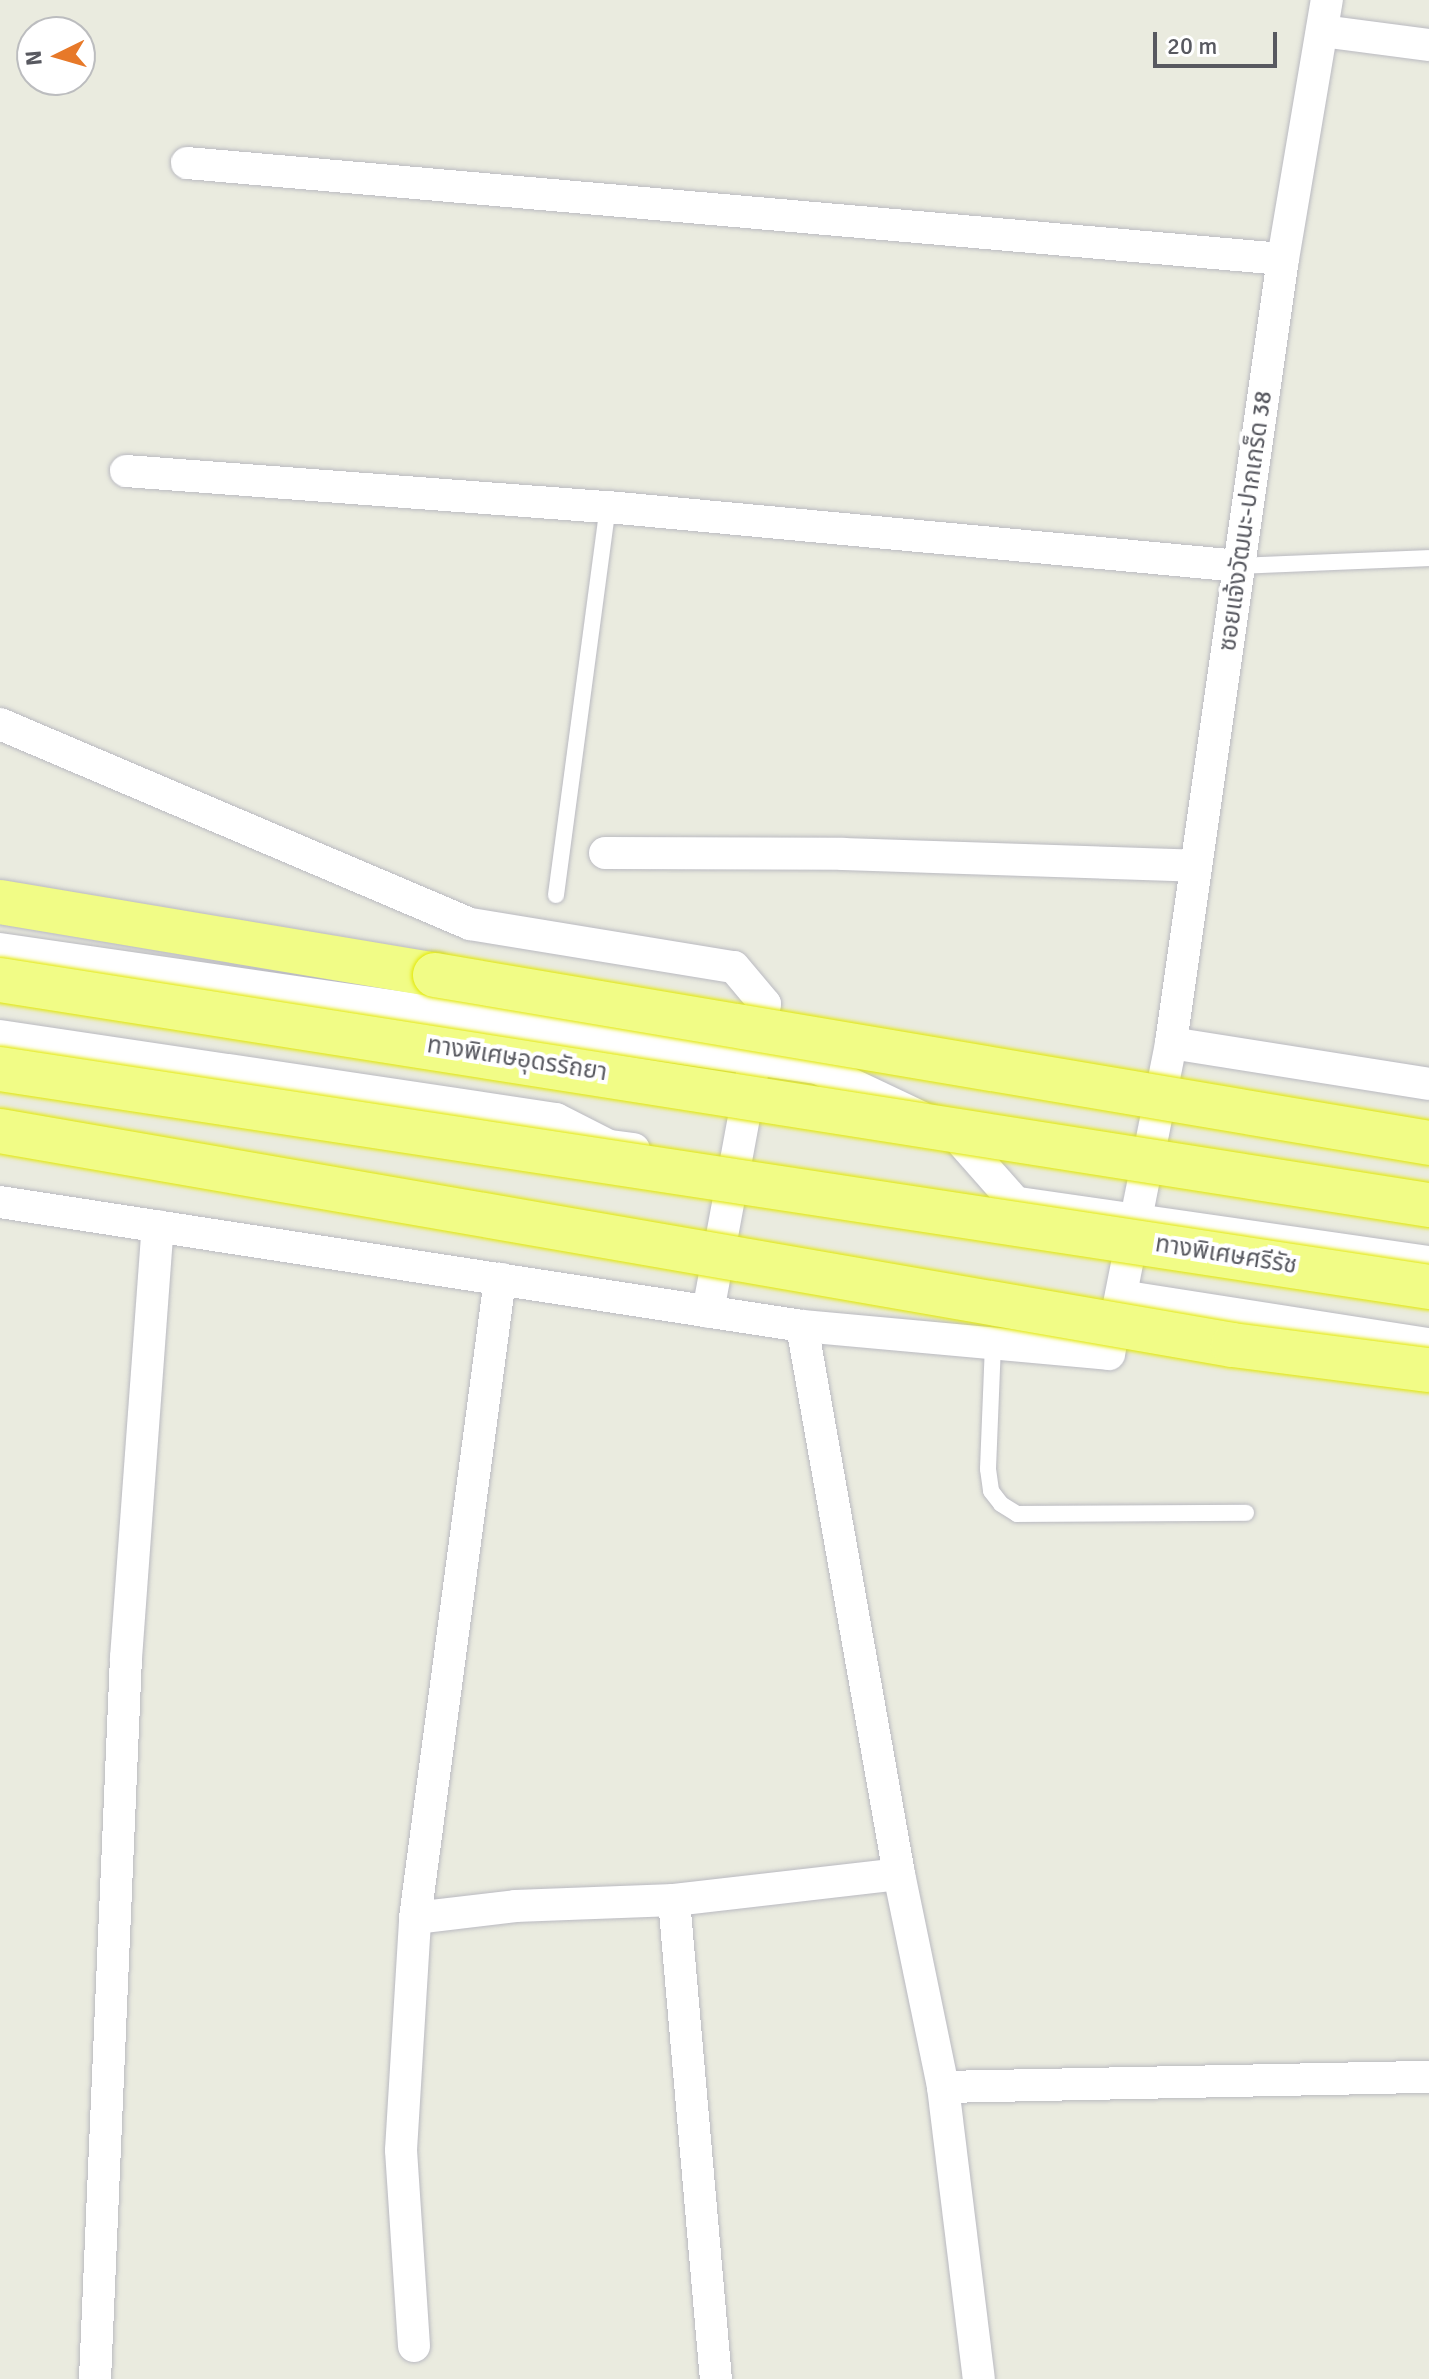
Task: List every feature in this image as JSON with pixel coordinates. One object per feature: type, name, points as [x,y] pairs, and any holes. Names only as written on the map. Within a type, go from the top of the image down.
[{"type":"highway","points":[[0,902],[1429,1143]]},
{"type":"highway","name":"ทางพิเศษอุดรรัถยา","points":[[0,980],[1034,1139],[1429,1205]]},
{"type":"highway","points":[[0,1069],[1019,1212]]},
{"type":"highway","points":[[0,1131],[1233,1345],[1429,1370]]},
{"type":"highway","name":"ทางพิเศษศรีรัช","points":[[1019,1212],[1429,1287]]},
{"type":"street","points":[[1324,15],[1429,45]]},
{"type":"street","name":"ซอยแจ้งวัฒนะ-ปากเกร็ด 38","points":[[993,1344],[1109,1354],[1171,1043],[1283,259],[1324,15]]},
{"type":"street","points":[[187,163],[1283,259]]},
{"type":"street","points":[[126,471],[608,507],[1239,566]]},
{"type":"street","points":[[0,724],[470,924],[734,967],[765,1004],[708,1312]]},
{"type":"street","points":[[605,853],[843,854],[1196,866]]},
{"type":"street","points":[[0,949],[757,1056],[817,1068],[954,1133],[1019,1212]]},
{"type":"street","points":[[0,1036],[556,1119],[609,1146],[736,1161],[1019,1212],[1136,1219],[1429,1262]]},
{"type":"street","points":[[1171,1043],[1429,1084]]},
{"type":"street","points":[[0,1202],[802,1326],[993,1344]]},
{"type":"street","points":[[95,2379],[126,1658],[158,1226]]},
{"type":"street","points":[[414,2346],[401,2150],[415,1918],[500,1279]]},
{"type":"street","points":[[1121,1296],[1429,1344]]},
{"type":"street","points":[[802,1326],[899,1874],[943,2087],[979,2379]]},
{"type":"street","points":[[415,1918],[515,1906],[674,1900],[899,1874]]},
{"type":"street","points":[[674,1900],[716,2379]]},
{"type":"street","points":[[943,2087],[1429,2077]]},
{"type":"lane","points":[[556,895],[608,507]]},
{"type":"lane","points":[[1239,566],[1429,558]]},
{"type":"lane","points":[[993,1344],[987,1446],[991,1491],[1001,1504],[1017,1514],[1246,1513]]}]
